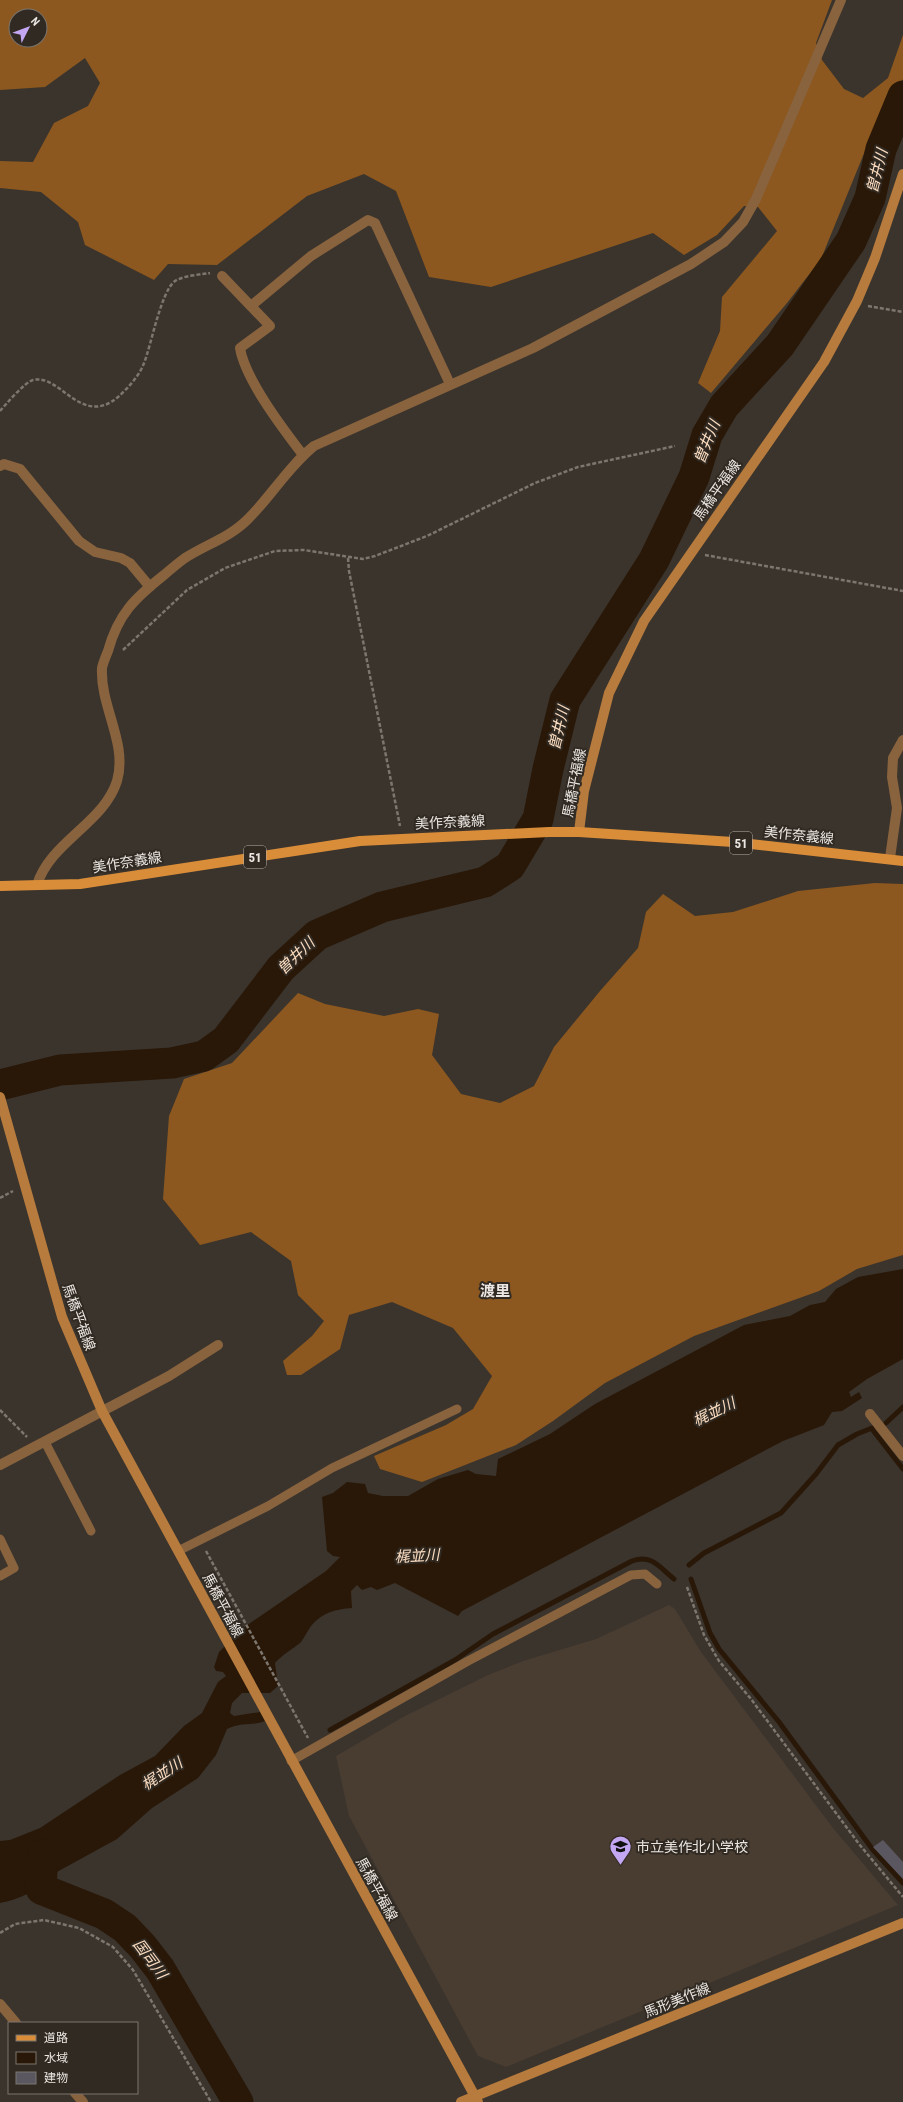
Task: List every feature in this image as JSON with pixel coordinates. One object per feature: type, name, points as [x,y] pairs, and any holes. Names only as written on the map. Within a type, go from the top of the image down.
[{"type":"main road","name":"馬橋平福線","points":[[579,832],[584,791],[609,693],[644,621],[824,362],[857,300],[875,258],[903,174]]},
{"type":"main road","name":"美作奈義線","points":[[0,886],[80,884],[360,841],[549,832],[579,832],[733,842],[890,858],[903,861]]},
{"type":"main road","name":"馬橋平福線","points":[[1,1101],[62,1317],[102,1411],[476,2100]]},
{"type":"main road","name":"馬形美作線","points":[[461,2102],[476,2100],[903,1923]]},
{"type":"street","points":[[37,885],[41,872],[53,856],[105,803],[116,782],[121,764],[118,746],[105,698],[102,668],[113,631],[130,605],[184,558],[229,535],[249,518],[303,455],[314,446],[533,348],[691,264],[724,242],[743,222],[756,199],[841,0]]},
{"type":"street","points":[[251,306],[311,256],[368,220],[375,223],[450,384]]},
{"type":"street","points":[[222,276],[270,326],[240,348],[242,360],[277,422],[303,455]]},
{"type":"street","points":[[0,466],[4,464],[20,469],[78,541],[95,552],[121,558],[130,563],[150,587]]},
{"type":"street","points":[[890,858],[897,808],[892,777],[893,758],[903,740]]},
{"type":"street","points":[[0,1466],[169,1376],[218,1345]]},
{"type":"street","points":[[870,1414],[903,1456]]},
{"type":"street","points":[[0,2004],[15,2022]]},
{"type":"street","points":[[76,2094],[83,2102]]},
{"type":"lane","points":[[179,1554],[268,1506],[332,1468],[457,1409]]},
{"type":"lane","points":[[45,1442],[91,1531]]},
{"type":"lane","points":[[0,1539],[14,1568],[0,1576]]},
{"type":"lane","points":[[290,1759],[468,1660],[631,1575],[645,1574],[658,1584]]},
{"type":"path","points":[[0,411],[11,398],[33,380],[43,380],[83,405],[100,405],[117,398],[128,388],[144,365],[160,310],[173,283],[182,277],[214,272],[222,276]]},
{"type":"path","points":[[857,300],[871,307],[903,312]]},
{"type":"path","points":[[102,668],[187,590],[226,568],[275,551],[304,550],[348,558],[363,559],[376,556],[427,536],[535,483],[578,467],[675,446]]},
{"type":"path","points":[[691,552],[903,591]]},
{"type":"path","points":[[348,558],[349,571],[400,824],[401,839]]},
{"type":"path","points":[[0,1410],[34,1447]]},
{"type":"path","points":[[203,1546],[310,1742]]},
{"type":"path","points":[[686,1587],[704,1635],[719,1661],[751,1699],[859,1844],[903,1897]]},
{"type":"path","points":[[0,1933],[15,1924],[44,1920],[80,1928],[113,1947],[133,1970],[211,2102]]},
{"type":"shaded area","points":[[0,0],[832,0],[816,43],[822,60],[844,89],[863,98],[888,78],[903,35],[903,79],[867,146],[821,259],[787,303],[711,393],[698,383],[720,331],[722,297],[777,231],[758,207],[744,206],[717,235],[684,255],[653,233],[491,287],[429,277],[396,191],[364,174],[307,196],[217,265],[168,264],[154,280],[85,245],[78,222],[41,192],[0,188],[0,161],[33,162],[54,123],[88,106],[100,83],[85,58],[45,87],[0,90]]},
{"type":"shaded area","points":[[875,883],[903,884],[903,1255],[857,1269],[819,1291],[694,1336],[605,1383],[553,1421],[516,1445],[422,1482],[380,1469],[374,1456],[446,1425],[473,1409],[492,1376],[453,1328],[392,1302],[349,1315],[340,1349],[301,1375],[287,1375],[283,1361],[312,1336],[324,1321],[298,1295],[291,1261],[251,1232],[200,1245],[163,1199],[169,1116],[184,1079],[232,1063],[298,993],[325,1004],[384,1016],[418,1009],[439,1014],[432,1055],[461,1094],[500,1103],[534,1086],[554,1047],[638,948],[646,912],[663,894],[695,916],[733,912],[798,891]]},
{"type":"shaded area","name":"市立美作北小学校","points":[[669,1605],[675,1609],[701,1652],[833,1828],[898,1905],[506,2067],[478,2056],[349,1816],[336,1756],[403,1717],[488,1675],[523,1661],[596,1639]]},
{"type":"water","name":"梶並川","points":[[903,1269],[903,1359],[867,1379],[849,1392],[851,1397],[859,1392],[862,1398],[842,1411],[832,1412],[824,1425],[783,1441],[462,1611],[458,1616],[395,1583],[377,1590],[371,1587],[362,1590],[357,1585],[351,1591],[352,1608],[340,1609],[324,1615],[311,1626],[301,1642],[275,1663],[278,1686],[270,1693],[242,1693],[232,1703],[230,1713],[234,1716],[260,1712],[265,1721],[227,1729],[216,1755],[198,1778],[152,1808],[117,1839],[55,1873],[38,1888],[15,1899],[0,1903],[0,1841],[10,1840],[40,1828],[120,1775],[155,1756],[184,1726],[202,1713],[218,1682],[226,1676],[223,1672],[216,1671],[214,1667],[219,1652],[243,1628],[326,1571],[340,1557],[333,1556],[327,1551],[322,1497],[333,1493],[347,1482],[365,1484],[368,1493],[383,1496],[408,1496],[438,1479],[468,1470],[476,1474],[496,1476],[498,1459],[550,1434],[595,1404],[744,1325],[790,1316],[810,1305],[825,1302],[836,1289],[858,1277]]},
{"type":"building","points":[[883,1840],[903,1862],[903,1879],[873,1847]]},
{"type":"waterway","name":"曽井川","points":[[0,1085],[60,1070],[172,1063],[204,1056],[226,1040],[281,968],[317,935],[382,907],[485,882],[510,866],[538,819],[548,769],[565,700],[654,560],[694,477],[707,435],[724,406],[780,345],[851,241],[870,198],[881,149],[903,96]]},
{"type":"waterway","points":[[886,1423],[903,1407]]},
{"type":"waterway","points":[[689,1565],[704,1553],[781,1513],[816,1474],[838,1445],[857,1434],[872,1428]]},
{"type":"waterway","points":[[872,1429],[903,1469]]},
{"type":"waterway","points":[[330,1730],[455,1660],[493,1634],[632,1561],[639,1559],[650,1560],[674,1579]]},
{"type":"waterway","points":[[691,1579],[710,1633],[719,1649],[779,1722],[873,1850],[903,1883]]},
{"type":"waterway","name":"国司川","points":[[43,1854],[41,1889],[104,1914],[125,1928],[143,1947],[160,1969],[238,2102]]},
{"type":"place","name":"市立美作北小学校","points":[[621,1866]]},
{"type":"district","name":"渡里","points":[[495,1291]]}]
